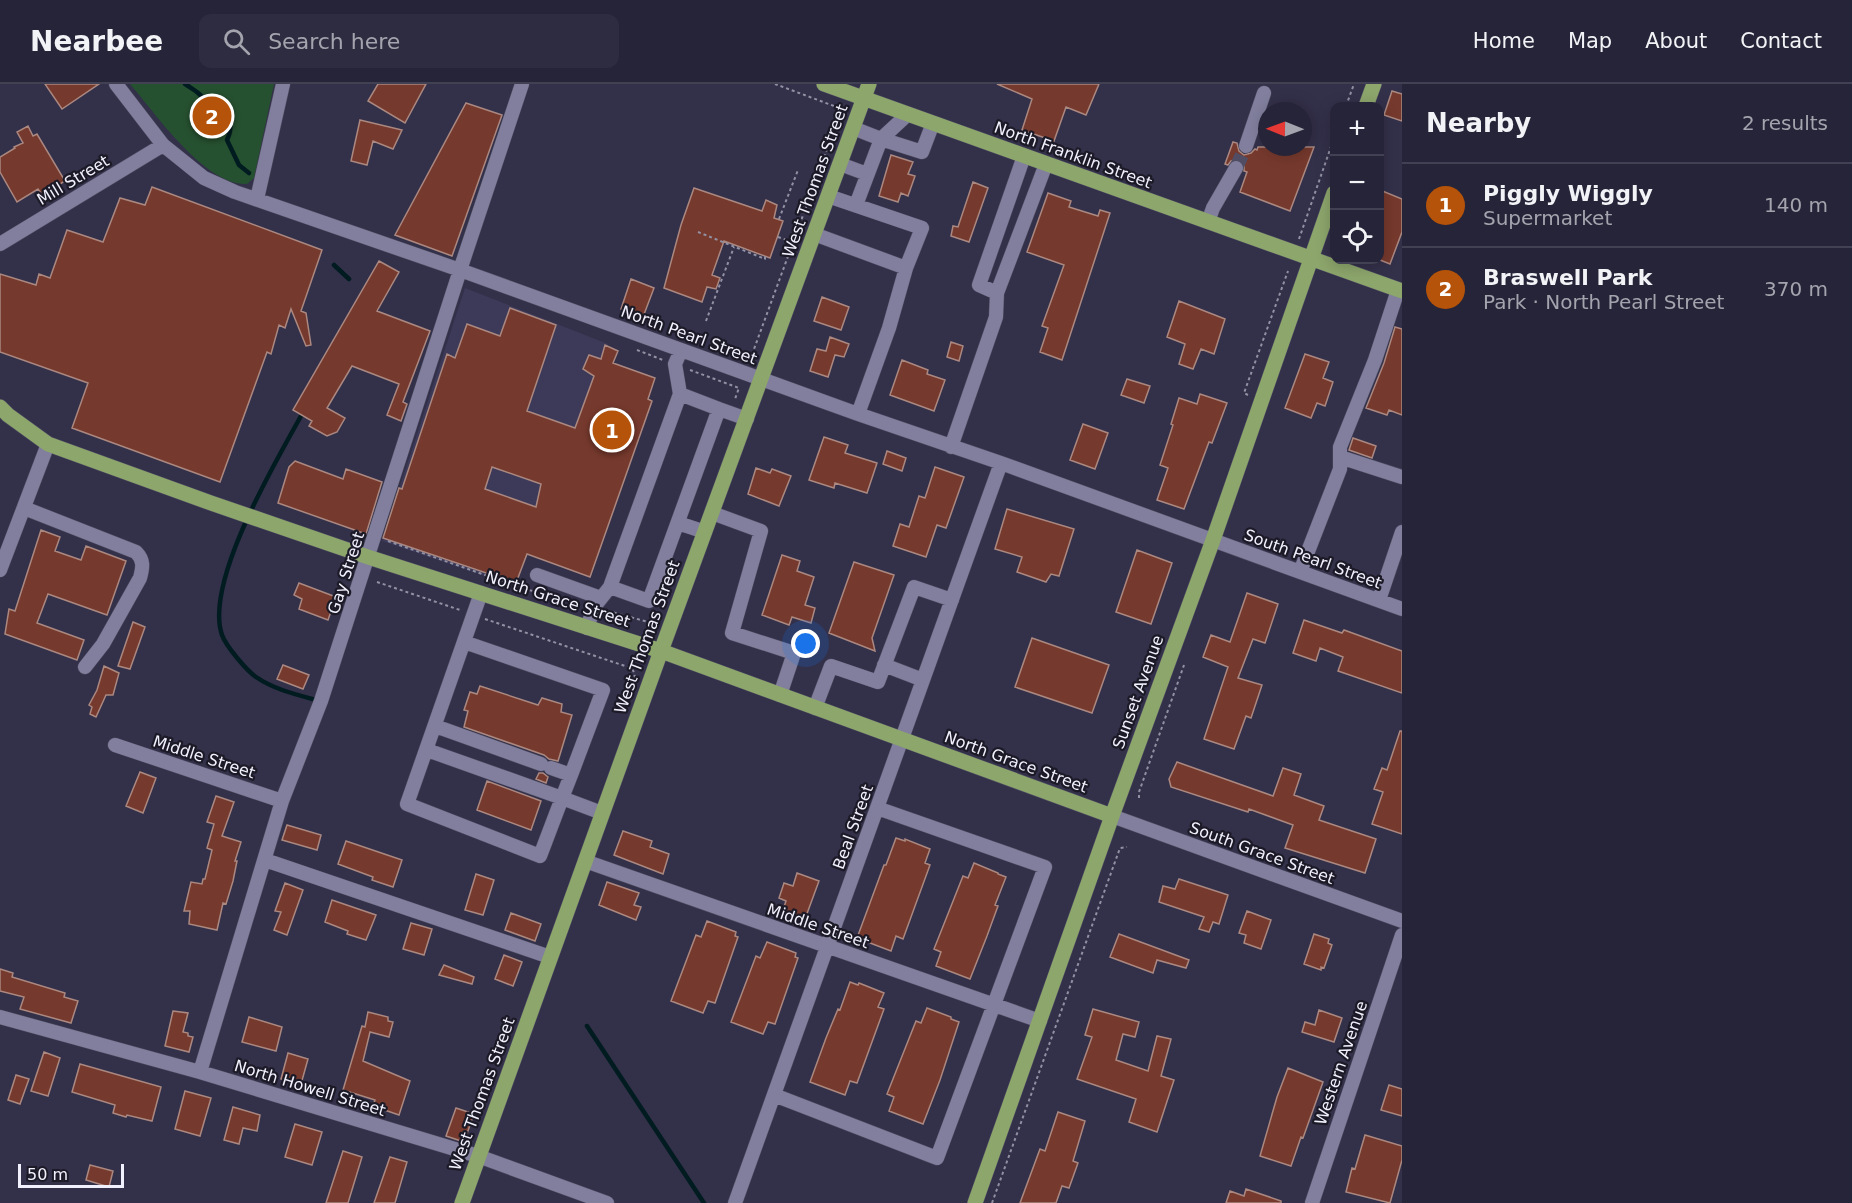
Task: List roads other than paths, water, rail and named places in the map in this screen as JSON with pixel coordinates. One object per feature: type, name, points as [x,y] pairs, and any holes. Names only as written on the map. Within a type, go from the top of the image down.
[{"type":"main road","name":"North Franklin Street","points":[[824,84],[866,91],[908,114],[1400,291]]},
{"type":"main road","points":[[1367,102],[1374,84]]},
{"type":"main road","name":"West Thomas Street","points":[[462,1203],[660,651],[762,379],[866,91]]},
{"type":"main road","name":"Sunset Avenue","points":[[975,1203],[1330,207]]},
{"type":"main road","name":"North Grace Street","points":[[0,407],[48,444],[368,557],[660,651],[1112,816]]},
{"type":"street","name":"North Pearl Street","points":[[116,84],[163,145],[204,178],[235,192],[460,270],[1213,540]]},
{"type":"street","points":[[257,199],[283,84]]},
{"type":"street","name":"Gay Street","points":[[200,1072],[282,801],[321,701],[522,84]]},
{"type":"street","points":[[1246,146],[1264,93]]},
{"type":"street","points":[[856,206],[881,139],[908,114]]},
{"type":"street","points":[[853,128],[922,152],[933,123]]},
{"type":"street","name":"Mill Street","points":[[0,244],[163,145]]},
{"type":"street","points":[[997,293],[979,285],[1024,156]]},
{"type":"street","points":[[840,164],[867,174]]},
{"type":"street","points":[[951,447],[996,317],[997,293],[1046,164]]},
{"type":"street","points":[[1208,222],[1213,208],[1236,168]]},
{"type":"street","points":[[828,196],[922,228],[906,268],[889,328],[858,414]]},
{"type":"street","points":[[814,234],[906,268]]},
{"type":"street","points":[[1300,572],[1341,469],[1340,447],[1400,291]]},
{"type":"street","points":[[587,628],[597,602],[610,587],[680,394],[675,364],[681,350]]},
{"type":"street","points":[[680,394],[747,419]]},
{"type":"street","points":[[610,587],[649,601],[678,523],[725,411]]},
{"type":"street","points":[[0,570],[48,444]]},
{"type":"street","points":[[1340,457],[1402,477]]},
{"type":"street","name":"Beal Street","points":[[735,1203],[1002,463]]},
{"type":"street","points":[[24,508],[136,552],[141,557],[143,567],[140,578],[103,644],[85,667]]},
{"type":"street","points":[[712,513],[761,531],[732,633],[794,653],[780,695]]},
{"type":"street","points":[[678,523],[705,532]]},
{"type":"street","points":[[1379,600],[1397,562],[1402,532]]},
{"type":"street","name":"South Pearl Street","points":[[1213,540],[1402,609]]},
{"type":"street","points":[[537,575],[597,602]]},
{"type":"street","points":[[814,708],[831,666],[878,682],[915,586],[952,600]]},
{"type":"street","points":[[464,642],[603,690],[540,856],[407,804],[480,593]]},
{"type":"street","points":[[884,665],[923,680]]},
{"type":"street","points":[[435,726],[571,775]]},
{"type":"street","name":"Middle Street","points":[[116,745],[282,801]]},
{"type":"street","points":[[427,750],[602,813]]},
{"type":"street","points":[[774,1095],[937,1158],[1045,867],[877,808]]},
{"type":"street","name":"South Grace Street","points":[[1112,816],[1402,921]]},
{"type":"street","points":[[265,860],[550,957]]},
{"type":"street","name":"Middle Street","points":[[585,861],[1040,1021]]},
{"type":"street","name":"Western Avenue","points":[[1312,1203],[1402,935]]},
{"type":"street","name":"North Howell Street","points":[[0,1017],[200,1072],[478,1156],[607,1203]]},
{"type":"waterway","points":[[185,84],[204,98],[218,117],[229,122],[230,132],[227,140],[239,165],[249,173]]},
{"type":"waterway","points":[[334,265],[349,279]]},
{"type":"waterway","points":[[301,416],[260,492],[232,555],[223,585],[219,613],[224,640],[252,674],[279,689],[320,701]]},
{"type":"waterway","points":[[587,1026],[704,1203]]},
{"type":"tunnel","points":[[1236,168],[1246,146]]},
{"type":"place","name":"Braswell Park","points":[[212,116]]},
{"type":"place","name":"Piggly Wiggly","points":[[612,430]]}]
